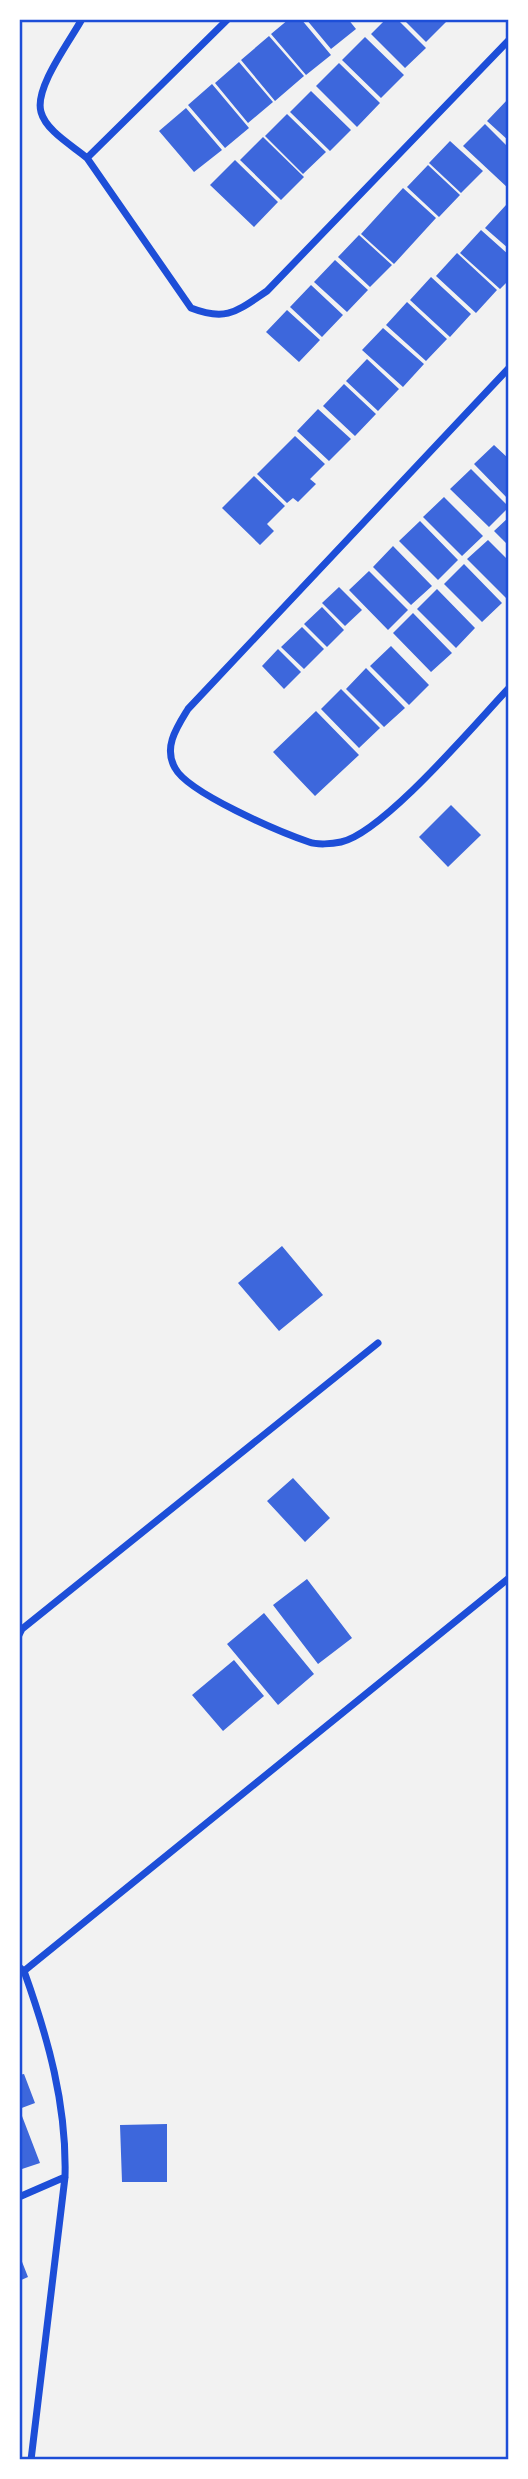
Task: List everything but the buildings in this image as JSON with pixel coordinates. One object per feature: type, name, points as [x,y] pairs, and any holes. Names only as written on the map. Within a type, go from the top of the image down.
[{"type":"street","points":[[82,19],[43,88],[41,114],[54,131],[87,158],[191,308],[214,317],[234,312],[267,291],[509,40]]},
{"type":"street","points":[[87,158],[229,19]]},
{"type":"street","points":[[509,368],[188,709],[173,734],[170,751],[174,768],[194,789],[312,843],[341,842],[376,825],[509,688]]},
{"type":"street","points":[[19,1635],[22,1629],[131,1539],[378,1343]]},
{"type":"street","points":[[30,2460],[65,2177],[66,2139],[48,2039],[22,1969],[509,1578]]},
{"type":"street","points":[[19,2197],[65,2177]]}]
